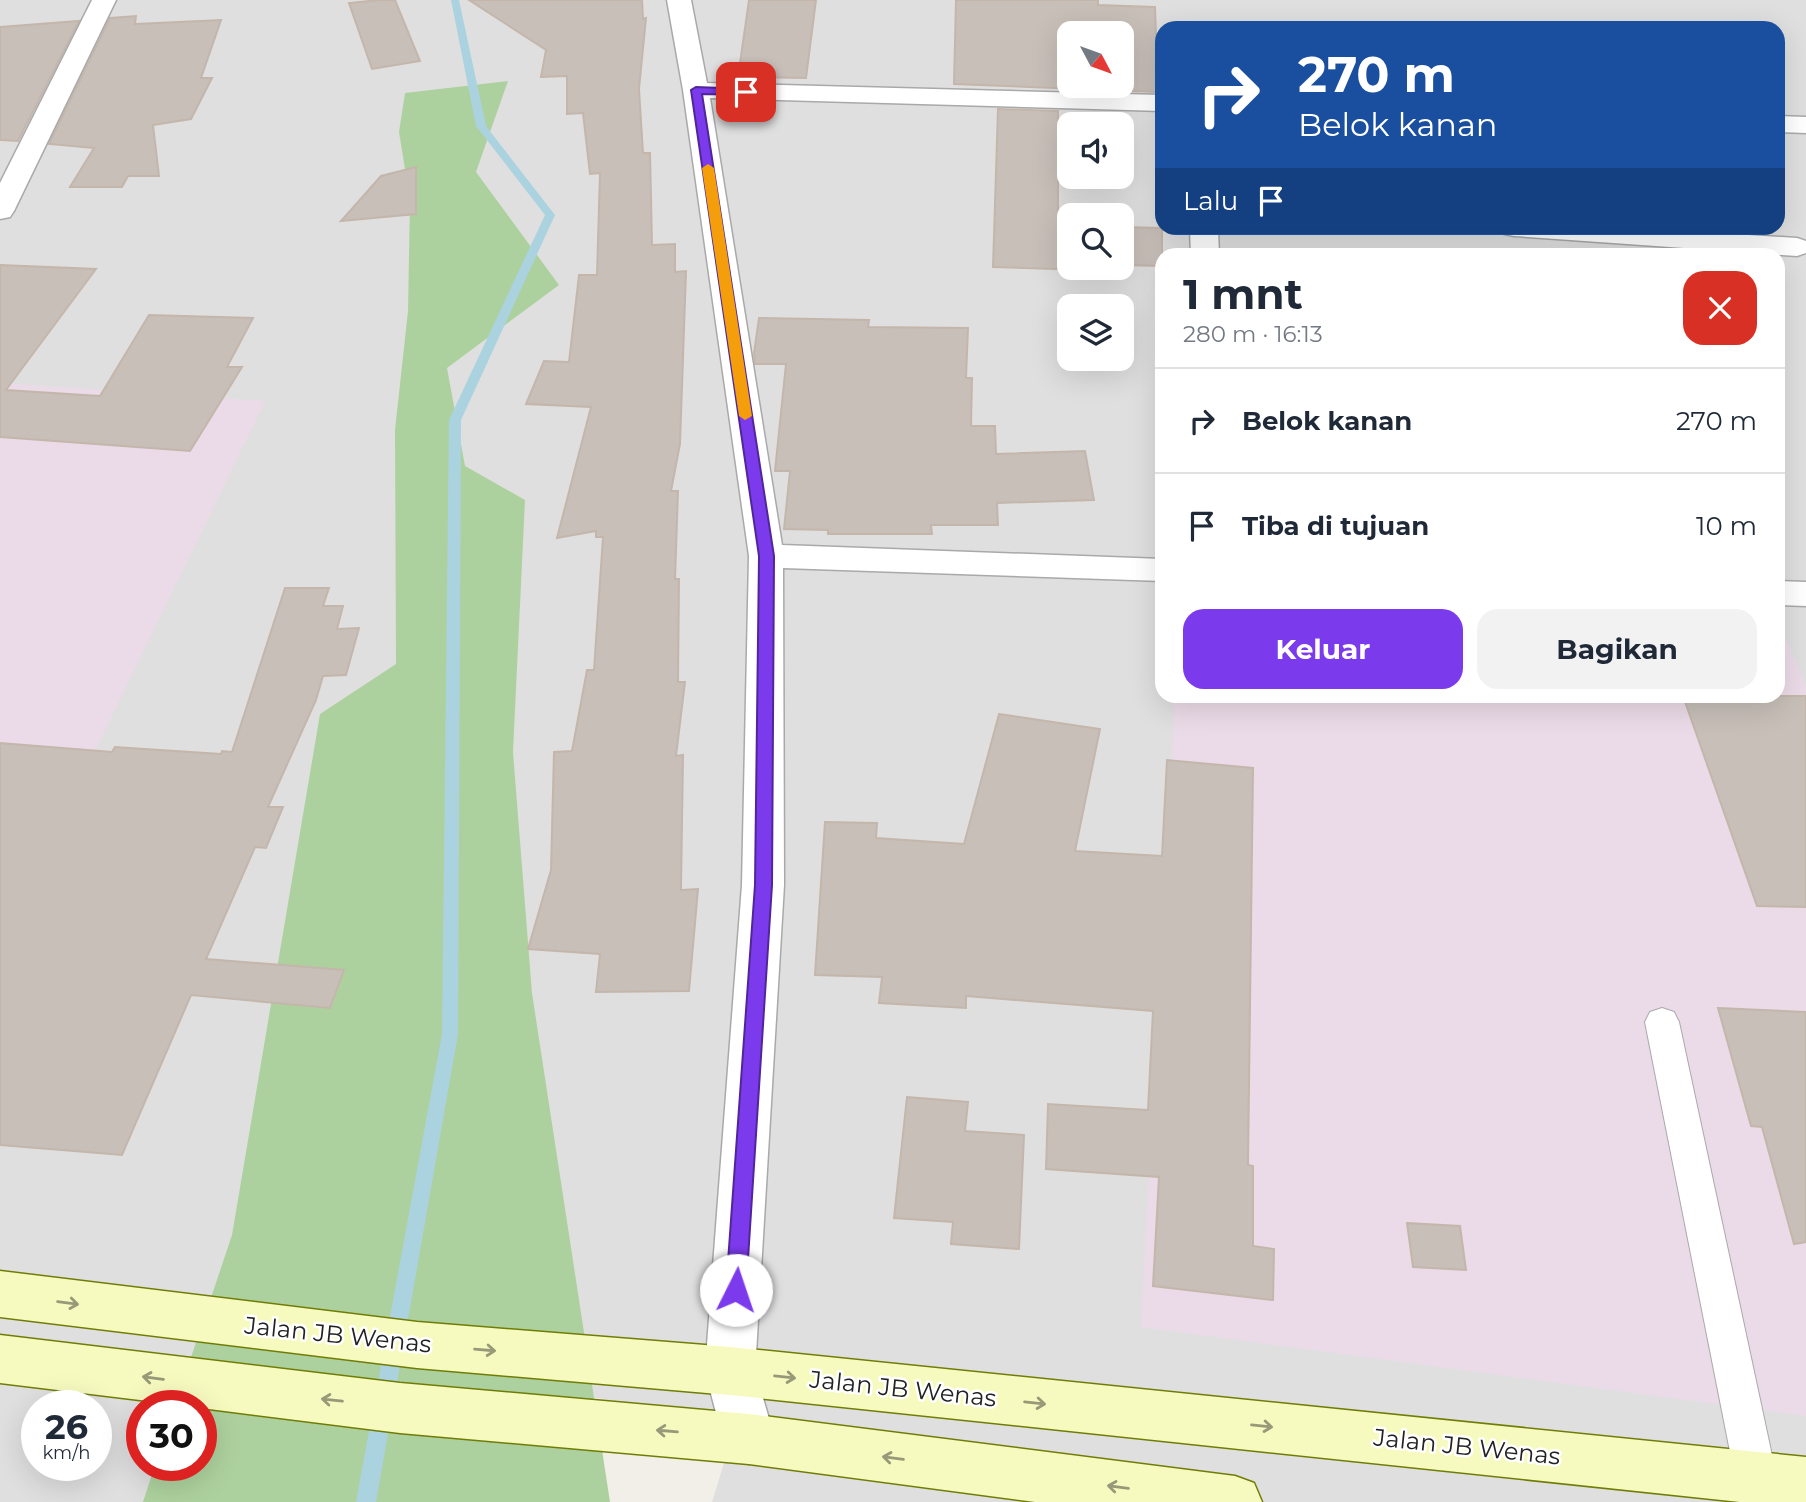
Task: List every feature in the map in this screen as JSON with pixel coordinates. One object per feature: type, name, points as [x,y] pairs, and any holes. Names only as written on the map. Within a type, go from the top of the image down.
[{"type":"main road","name":"Jalan JB Wenas","points":[[0,1294],[417,1345],[730,1371],[1759,1489],[1806,1483]]},
{"type":"main road","points":[[0,1359],[400,1408],[749,1439],[1235,1502]]},
{"type":"street","points":[[0,211],[104,0]]},
{"type":"street","points":[[679,0],[696,90],[766,556],[763,885],[730,1371],[749,1439]]},
{"type":"street","points":[[696,90],[1155,103]]},
{"type":"street","points":[[1785,124],[1806,125]]},
{"type":"street","points":[[1578,235],[1689,247],[1797,247]]},
{"type":"street","points":[[766,556],[1155,570]]},
{"type":"lane","points":[[1662,1022],[1759,1489]]},
{"type":"shaded area","points":[[0,0],[1806,0],[1806,1502],[712,1502],[737,1421],[443,1373],[217,1401],[217,1390],[126,1390],[126,1481],[155,1481],[148,1502],[0,1502]]},
{"type":"shaded area","points":[[0,383],[265,401],[77,787],[0,781]]},
{"type":"shaded area","points":[[1785,635],[1806,687],[1806,1416],[1141,1327],[1175,703],[1785,703]]},
{"type":"green space","points":[[508,81],[476,172],[559,285],[447,368],[465,466],[525,500],[513,752],[532,993],[610,1502],[143,1502],[150,1481],[217,1481],[217,1390],[180,1390],[232,1235],[320,714],[396,664],[395,430],[408,311],[410,200],[399,132],[405,93]]},
{"type":"building","points":[[395,0],[420,61],[372,69],[349,3]]},
{"type":"building","points":[[469,0],[642,0],[643,19],[646,18],[639,89],[643,153],[650,153],[652,245],[675,244],[675,272],[686,271],[680,444],[671,491],[678,491],[675,579],[679,579],[678,682],[685,682],[676,756],[683,755],[681,890],[698,889],[689,991],[596,992],[600,954],[528,949],[551,870],[554,752],[572,751],[587,670],[594,670],[603,537],[596,537],[596,531],[557,538],[591,407],[526,404],[544,361],[569,362],[579,275],[597,275],[600,173],[590,174],[583,113],[567,114],[567,76],[541,77],[546,50]]},
{"type":"building","points":[[749,0],[816,0],[806,78],[738,77]]},
{"type":"building","points":[[956,0],[1098,0],[1098,5],[1155,7],[1155,92],[1134,91],[1134,21],[1057,21],[1057,88],[954,84]]},
{"type":"building","points":[[136,16],[135,24],[221,20],[201,78],[212,78],[191,119],[153,125],[159,176],[128,176],[122,187],[70,187],[94,148],[49,144],[110,18]]},
{"type":"building","points":[[79,21],[18,141],[0,140],[0,27]]},
{"type":"building","points":[[998,109],[1058,111],[1057,269],[993,267]]},
{"type":"building","points":[[416,167],[416,214],[341,221],[381,176]]},
{"type":"building","points":[[1134,227],[1155,228],[1155,235],[1162,235],[1162,248],[1155,248],[1155,266],[1134,265]]},
{"type":"building","points":[[0,265],[96,269],[6,390],[100,396],[149,315],[253,318],[227,367],[242,367],[190,451],[0,437]]},
{"type":"building","points":[[759,318],[869,320],[868,327],[968,328],[966,378],[972,378],[971,426],[995,426],[996,454],[1085,451],[1094,500],[997,503],[998,525],[931,525],[932,534],[828,534],[828,530],[784,529],[790,471],[775,471],[786,364],[755,364]]},
{"type":"building","points":[[285,588],[329,588],[323,606],[343,606],[337,629],[359,628],[346,675],[323,676],[316,700],[268,807],[283,807],[266,848],[255,847],[206,959],[344,970],[330,1008],[191,995],[122,1155],[0,1145],[0,743],[112,752],[115,747],[221,754],[222,751],[232,752]]},
{"type":"building","points":[[1785,696],[1806,696],[1806,907],[1757,906],[1685,703],[1785,703]]},
{"type":"building","points":[[999,714],[1100,729],[1075,851],[1162,856],[1167,760],[1253,768],[1248,1165],[1253,1166],[1253,1246],[1274,1249],[1273,1300],[1153,1286],[1159,1177],[1046,1169],[1048,1104],[1148,1110],[1153,1011],[966,996],[966,1008],[879,1003],[882,977],[815,975],[825,822],[877,823],[876,838],[964,844]]},
{"type":"building","points":[[1718,1008],[1806,1012],[1806,1242],[1794,1244],[1762,1127],[1751,1126]]},
{"type":"building","points":[[907,1097],[968,1102],[965,1131],[1024,1135],[1019,1249],[951,1244],[953,1222],[894,1218]]},
{"type":"building","points":[[1407,1223],[1460,1226],[1466,1270],[1413,1267]]},
{"type":"waterway","points":[[366,1502],[450,1034],[455,420],[550,215],[481,126],[455,0]]},
{"type":"slow traffic","points":[[708,168],[745,416]]},
{"type":"route","points":[[736,1290],[763,885],[766,556],[696,90],[746,92]]}]
